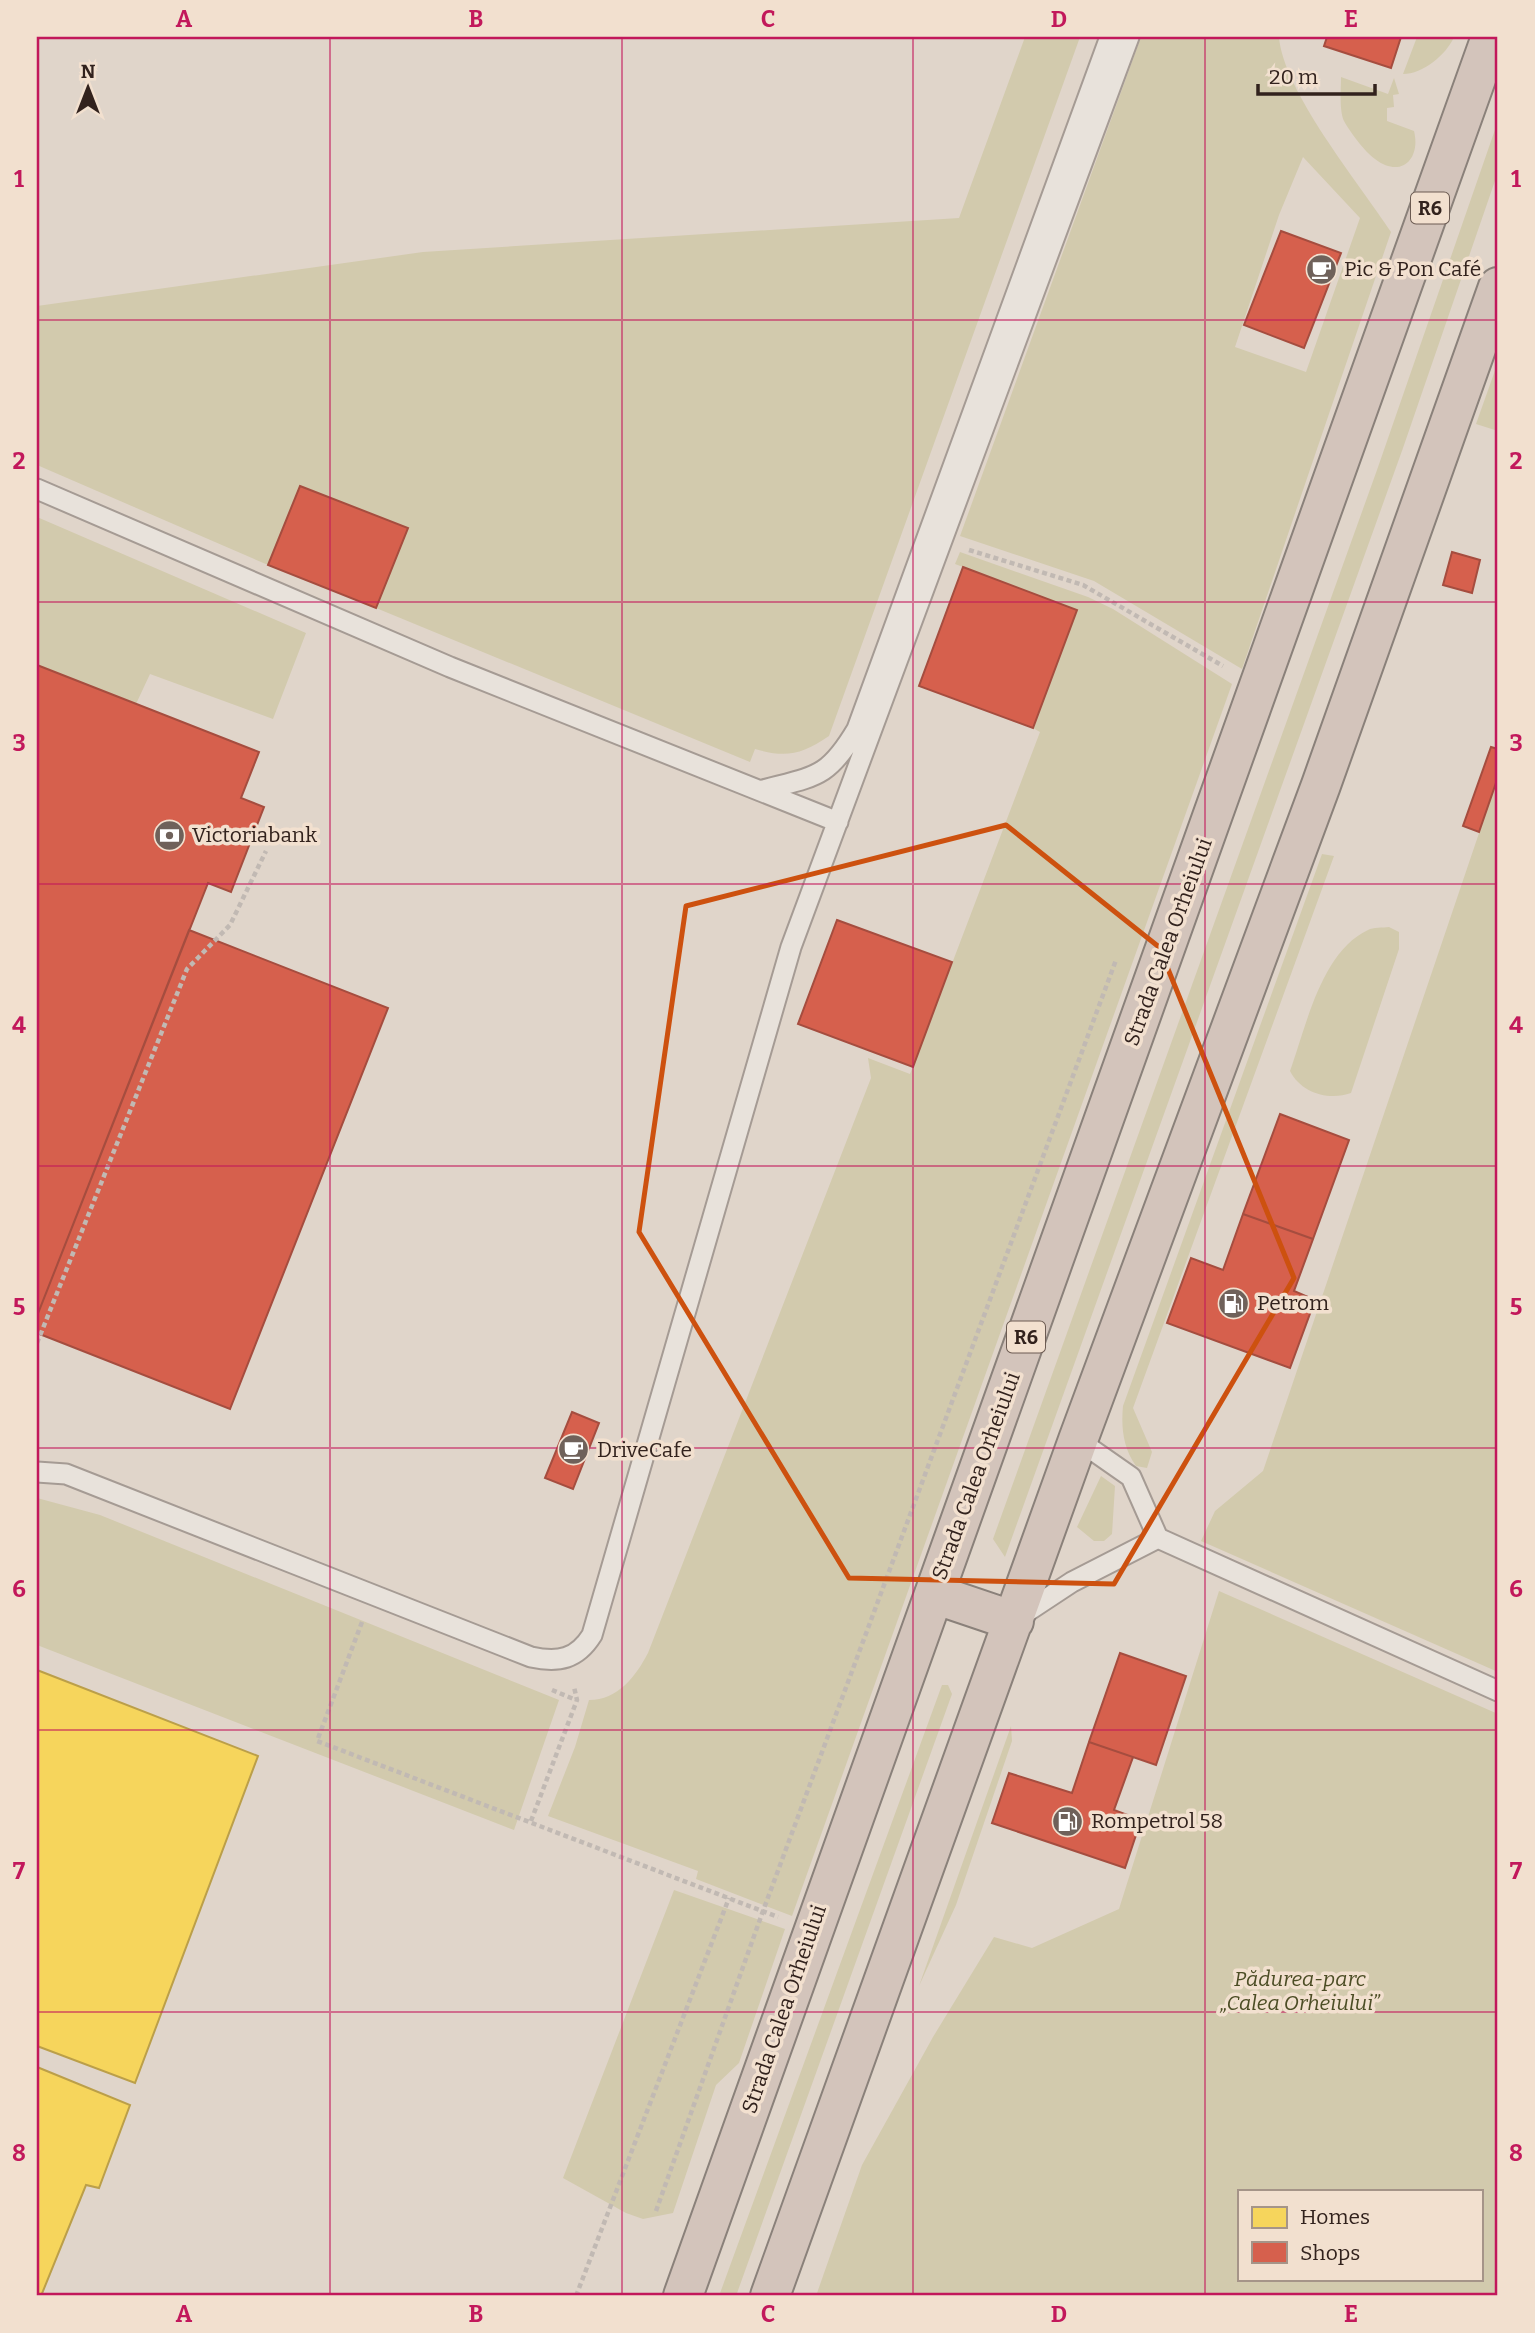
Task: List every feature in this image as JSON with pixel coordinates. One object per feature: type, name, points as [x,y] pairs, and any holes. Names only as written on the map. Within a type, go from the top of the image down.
[{"type":"highway","name":"Strada Calea Orheiului","points":[[683,2296],[811,1930],[934,1594],[1491,37]]},
{"type":"highway","points":[[769,2296],[1078,1440],[1321,785],[1498,287]]},
{"type":"highway","points":[[934,1594],[1014,1621]]},
{"type":"lane","points":[[763,790],[810,778],[831,766],[857,729],[1110,37]]},
{"type":"lane","points":[[37,1472],[65,1474],[465,1633],[547,1661],[568,1659],[582,1650],[592,1634],[791,947],[1129,37]]},
{"type":"lane","points":[[37,489],[450,667],[838,822]]},
{"type":"lane","points":[[797,804],[810,778]]},
{"type":"lane","points":[[1078,1440],[1131,1477],[1158,1538],[1498,1691]]},
{"type":"lane","points":[[1014,1621],[1072,1582],[1158,1538]]},
{"type":"path","points":[[958,546],[1083,585],[1224,667],[1219,680]]},
{"type":"path","points":[[37,1343],[187,969],[230,925],[266,851]]},
{"type":"path","points":[[656,2211],[763,1911],[1117,955]]},
{"type":"path","points":[[372,1596],[317,1741],[811,1930]]},
{"type":"path","points":[[531,1821],[577,1700]]},
{"type":"path","points":[[576,2296],[729,1898]]},
{"type":"highlighted area","points":[[1006,825],[1159,947],[1294,1278],[1114,1584],[849,1578],[639,1232],[686,906]]},
{"type":"green space","points":[[1025,37],[1080,37],[829,736],[801,751],[785,754],[755,749],[750,762],[376,608],[408,528],[300,486],[268,565],[37,465],[37,306],[423,252],[959,218]]},
{"type":"green space","points":[[1141,37],[1279,37],[1284,59],[1308,110],[1391,232],[1242,669],[1094,581],[960,536]],"holes":[[[1303,157],[1360,218],[1306,372],[1235,347],[1279,215]]]},
{"type":"green space","points":[[1417,37],[1454,37],[1433,62],[1418,71],[1403,74]]},
{"type":"green space","points":[[1341,77],[1388,94],[1394,78],[1399,94],[1393,95],[1394,107],[1387,108],[1387,121],[1414,131],[1415,150],[1407,163],[1393,167],[1384,165],[1358,142],[1342,116]]},
{"type":"green space","points":[[1498,121],[1498,172],[1403,448],[1005,1557],[993,1539],[1377,470]]},
{"type":"green space","points":[[1498,362],[1498,431],[1476,424]]},
{"type":"green space","points":[[37,517],[306,633],[273,719],[150,674],[136,704],[37,665]]},
{"type":"green space","points":[[960,552],[1088,597],[1113,609],[1232,684],[792,1916],[696,1879],[698,1871],[548,1816],[575,1747],[589,1700],[609,1696],[625,1685],[648,1653],[871,1078],[868,1058],[910,1074],[1040,732],[1033,728],[1077,610],[955,564]]},
{"type":"green space","points":[[1498,777],[1498,1672],[1201,1541],[1215,1511],[1263,1471]]},
{"type":"green space","points":[[1322,854],[1334,856],[1133,1408],[1152,1452],[1147,1468],[1136,1466],[1124,1437],[1123,1406]]},
{"type":"green space","points":[[1389,927],[1399,932],[1399,949],[1351,1093],[1334,1096],[1308,1090],[1290,1071],[1317,992],[1338,955],[1352,941],[1370,929]]},
{"type":"green space","points":[[1101,1476],[1115,1486],[1112,1534],[1104,1541],[1094,1541],[1077,1527]]},
{"type":"green space","points":[[37,1498],[100,1515],[559,1700],[514,1830],[37,1645]]},
{"type":"green space","name":"Pădurea-parc „Calea Orheiului”","points":[[1219,1591],[1498,1714],[1498,2296],[816,2296],[862,2165],[933,2037],[994,1937],[1032,1948],[1119,1909]]},
{"type":"green space","points":[[942,1685],[948,1685],[952,1694],[736,2296],[719,2296]]},
{"type":"green space","points":[[1011,1726],[1012,1741],[956,1905],[919,1986]]},
{"type":"green space","points":[[674,1890],[785,1929],[739,2063],[716,2085],[673,2213],[643,2219],[626,2213],[563,2178]]},
{"type":"building: Homes","points":[[37,1670],[258,1756],[135,2083],[37,2046]]},
{"type":"building: Homes","points":[[37,2067],[130,2105],[99,2188],[86,2185],[41,2296],[37,2296]]},
{"type":"building: Shops","points":[[1327,37],[1401,37],[1391,68],[1324,46]]},
{"type":"building: Shops","points":[[1281,231],[1341,253],[1304,348],[1244,325]]},
{"type":"building: Shops","points":[[300,486],[408,528],[376,608],[268,565]]},
{"type":"building: Shops","points":[[1452,552],[1480,560],[1472,593],[1443,585]]},
{"type":"building: Shops","points":[[963,567],[1077,610],[1033,728],[919,686]]},
{"type":"building: Shops","points":[[37,665],[259,752],[241,798],[264,807],[231,892],[208,883],[37,1316]]},
{"type":"building: Shops","points":[[1491,747],[1498,749],[1498,777],[1479,832],[1463,826]]},
{"type":"building: Shops","points":[[837,920],[952,962],[913,1067],[798,1024]]},
{"type":"building: Shops","points":[[189,930],[388,1008],[230,1409],[37,1333],[37,1316]]},
{"type":"building: Shops","points":[[1280,1114],[1349,1140],[1313,1239],[1243,1214]]},
{"type":"building: Shops","points":[[1243,1214],[1313,1239],[1294,1291],[1315,1300],[1290,1368],[1167,1323],[1191,1258],[1223,1270]]},
{"type":"building: Shops","points":[[572,1412],[599,1423],[573,1489],[545,1478]]},
{"type":"building: Shops","points":[[1120,1653],[1186,1676],[1156,1765],[1089,1742]]},
{"type":"building: Shops","points":[[1089,1742],[1133,1757],[1114,1810],[1141,1820],[1125,1868],[992,1823],[1009,1773],[1072,1793]]},
{"type":"place","name":"Pic & Pon Café","points":[[1321,269]]},
{"type":"place","name":"Victoriabank","points":[[169,835]]},
{"type":"place","name":"Petrom","points":[[1234,1303]]},
{"type":"place","name":"DriveCafe","points":[[574,1450]]},
{"type":"place","name":"Rompetrol 58","points":[[1068,1821]]}]
